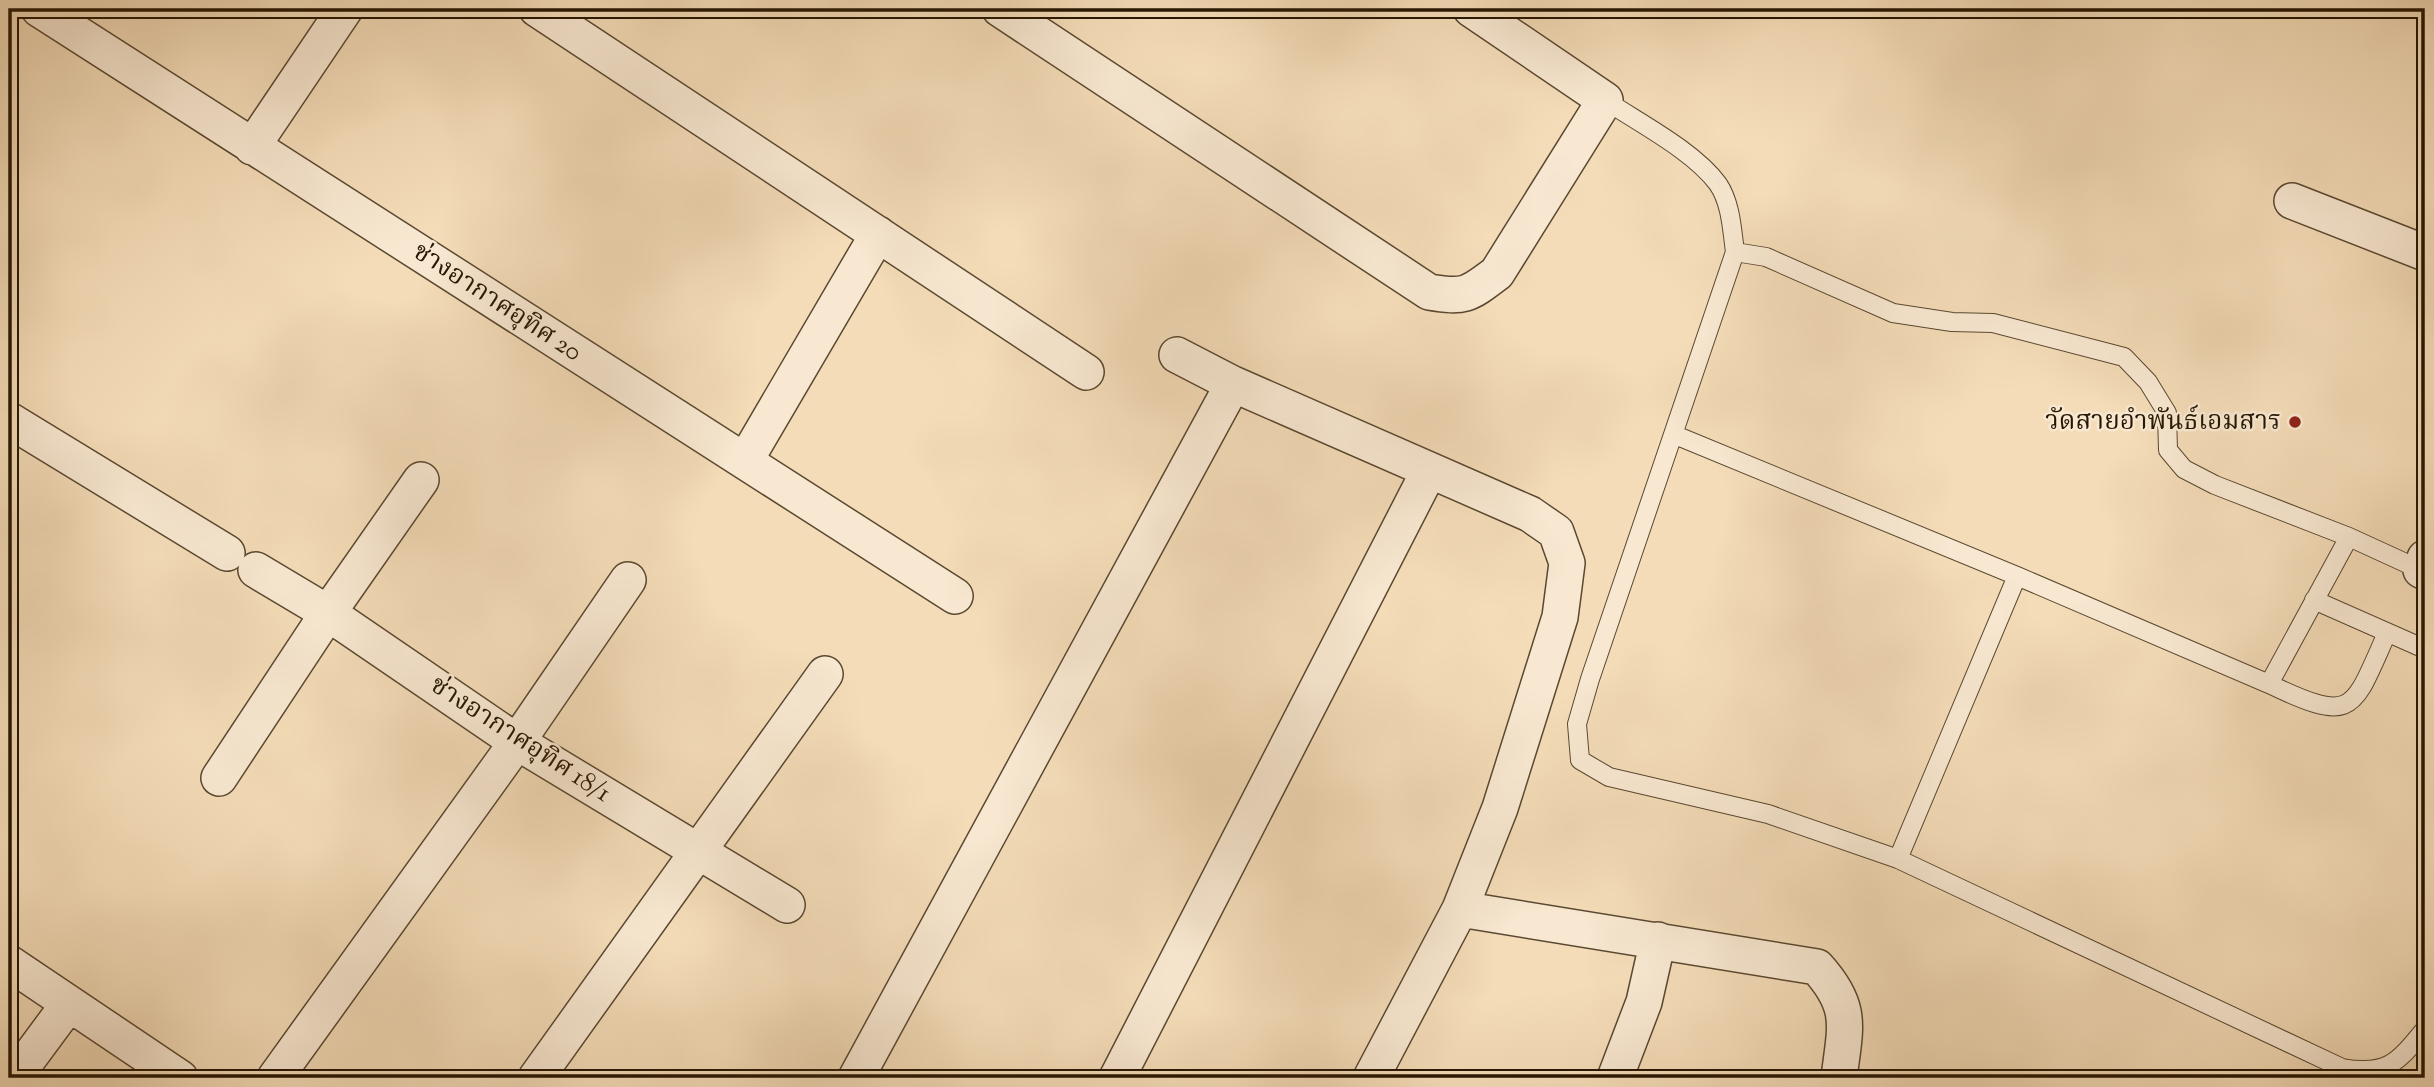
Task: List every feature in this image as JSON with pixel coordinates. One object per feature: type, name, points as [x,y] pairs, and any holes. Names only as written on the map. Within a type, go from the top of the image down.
[{"type":"street","name":"ช่างอากาศอุทิศ 20","points":[[40,9],[955,596]]},
{"type":"street","points":[[252,147],[345,9]]},
{"type":"street","points":[[537,9],[1086,372]]},
{"type":"street","points":[[1000,9],[1429,292],[1458,297],[1478,288],[1497,272],[1605,100],[1471,9]]},
{"type":"street","points":[[2292,201],[2425,253]]},
{"type":"street","points":[[745,461],[878,234]]},
{"type":"street","points":[[1177,355],[1233,384],[1530,513],[1556,532],[1567,563],[1560,617],[1500,808],[1461,909],[1371,1078]]},
{"type":"street","points":[[856,1078],[1233,384]]},
{"type":"street","name":"ช่างอากาศอุทิศ 18/1","points":[[9,420],[328,613],[517,742],[787,905]]},
{"type":"street","points":[[1117,1078],[1429,471]]},
{"type":"street","points":[[219,778],[328,613],[421,480]]},
{"type":"street","points":[[275,1078],[517,742],[628,580]]},
{"type":"street","points":[[536,1078],[825,674]]},
{"type":"street","points":[[1461,909],[1817,967],[1839,991],[1846,1024],[1839,1078]]},
{"type":"street","points":[[1615,1078],[1627,1053],[1644,1002],[1658,940]]},
{"type":"street","points":[[9,963],[180,1078]]},
{"type":"street","points":[[14,1078],[68,1005]]},
{"type":"lane","points":[[1605,100],[1696,162],[1718,185],[1731,216],[1735,252],[1590,679],[1577,724],[1580,760],[1609,777],[1768,814],[1898,859],[2342,1068],[2369,1073],[2400,1059],[2425,1029]]},
{"type":"lane","points":[[1735,252],[1766,257],[1893,313],[1952,322],[1993,323],[2124,357],[2148,383],[2167,413],[2168,450],[2184,469],[2215,485],[2424,567]]},
{"type":"lane","points":[[1675,435],[2017,576],[2310,704],[2327,708],[2342,707],[2359,695],[2387,632]]},
{"type":"lane","points":[[2269,684],[2348,537]]},
{"type":"lane","points":[[1898,859],[2017,576]]},
{"type":"lane","points":[[2314,600],[2425,649]]},
{"type":"place","name":"วัดสายอำพันธ์เอมสาร","points":[[2295,422]]}]
